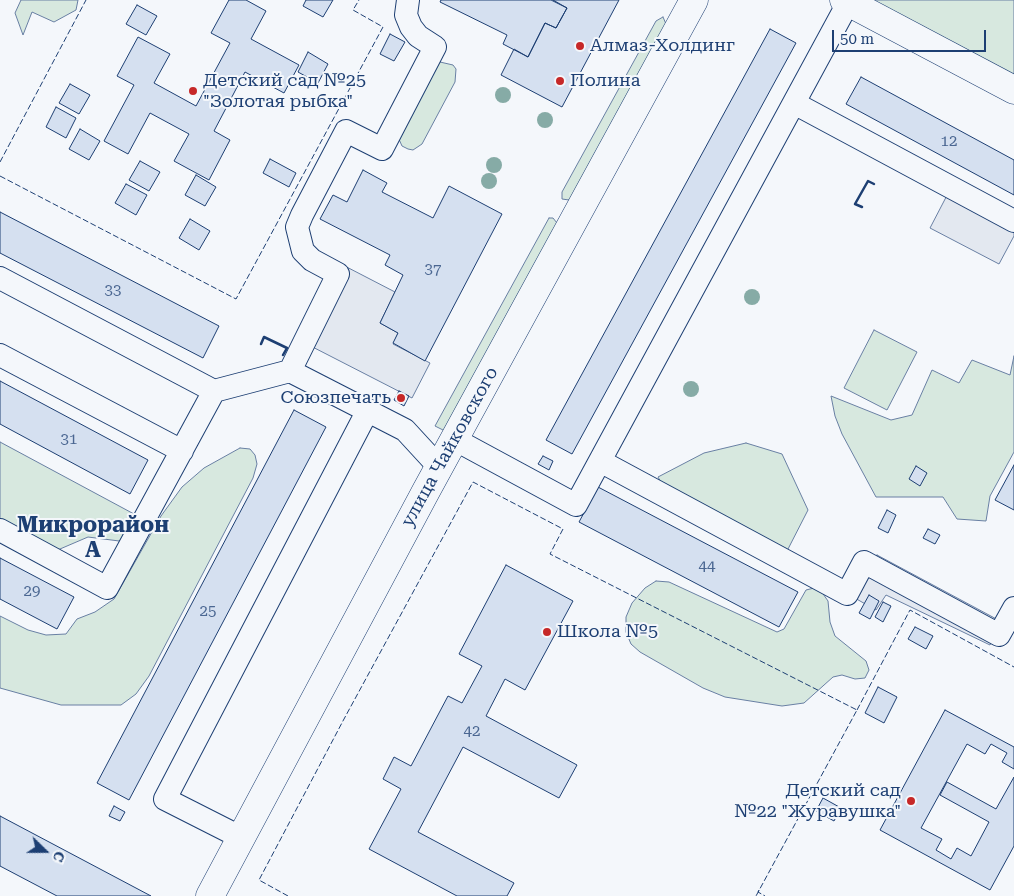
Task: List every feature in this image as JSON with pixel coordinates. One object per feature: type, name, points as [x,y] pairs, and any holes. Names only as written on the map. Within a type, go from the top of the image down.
[{"type":"main road","name":"улица Чайковского","points":[[210,896],[439,467],[694,0]]},
{"type":"main road","points":[[846,1],[1014,90]]},
{"type":"lane","points":[[290,370],[338,274],[312,260],[303,251],[297,227],[302,215],[346,131],[382,149],[435,47],[418,36],[410,27],[406,15],[408,0]]},
{"type":"lane","points":[[454,440],[576,505],[794,103],[846,1]]},
{"type":"lane","points":[[794,103],[1014,221]]},
{"type":"lane","points":[[0,278],[214,391],[290,370],[405,430],[439,467]]},
{"type":"lane","points":[[0,355],[182,452]]},
{"type":"lane","points":[[0,530],[107,588],[214,391]]},
{"type":"lane","points":[[242,838],[165,799],[368,410]]},
{"type":"lane","points":[[600,461],[847,594],[864,562],[999,635],[1014,608]]},
{"type":"shaded area","points":[[21,0],[78,0],[76,10],[54,22],[32,12],[23,35],[15,13]]},
{"type":"shaded area","points":[[872,0],[1014,0],[1014,76]]},
{"type":"shaded area","points":[[663,17],[666,24],[572,197],[569,200],[562,199],[562,192],[656,21]]},
{"type":"shaded area","points":[[440,62],[453,65],[456,69],[455,82],[422,144],[413,150],[408,149],[402,146],[398,137],[435,64]]},
{"type":"shaded area","points":[[955,180],[1014,211],[1014,236],[999,264],[930,228]]},
{"type":"shaded area","points":[[549,218],[553,218],[557,223],[445,431],[435,426]]},
{"type":"shaded area","points":[[337,262],[395,292],[380,323],[398,333],[393,344],[430,363],[412,398],[297,339]]},
{"type":"shaded area","points":[[874,330],[917,352],[887,410],[844,388]]},
{"type":"shaded area","points":[[1014,356],[1014,452],[990,496],[986,521],[957,519],[943,497],[876,497],[842,434],[835,416],[831,396],[891,420],[912,415],[932,370],[959,383],[972,360],[1010,375]]},
{"type":"shaded area","points":[[0,442],[134,514],[127,542],[88,537],[53,552],[0,523]]},
{"type":"shaded area","points":[[746,443],[782,454],[808,510],[787,551],[663,486],[658,477],[704,453]]},
{"type":"shaded area","points":[[240,448],[250,449],[255,455],[257,464],[253,478],[149,676],[136,694],[121,705],[61,705],[0,688],[0,616],[28,630],[46,635],[66,634],[77,619],[95,612],[114,599],[161,516],[182,487],[204,468]]},
{"type":"shaded area","points":[[877,555],[1002,622],[990,645],[886,595],[876,610],[853,597]]},
{"type":"shaded area","points":[[656,581],[669,582],[777,632],[784,629],[806,590],[814,588],[821,591],[828,601],[830,622],[835,636],[866,661],[869,670],[865,678],[855,679],[842,675],[833,677],[804,703],[782,706],[725,697],[703,688],[640,652],[631,644],[626,632],[626,617],[632,603],[645,588]]},
{"type":"building","points":[[229,0],[246,0],[266,11],[251,39],[299,65],[284,93],[245,72],[214,131],[230,140],[209,180],[174,161],[189,134],[150,113],[128,154],[104,141],[134,85],[117,76],[138,37],[170,54],[154,83],[196,106],[230,43],[211,33]]},
{"type":"building","points":[[306,0],[333,0],[323,17],[303,6]]},
{"type":"building","points":[[441,0],[551,0],[567,8],[556,28],[545,23],[528,57],[503,44],[507,35],[440,2]]},
{"type":"building","points":[[553,0],[619,0],[562,107],[501,75],[514,49],[528,57],[545,23],[556,28],[567,8]]},
{"type":"building","points":[[137,5],[157,16],[146,35],[126,24]]},
{"type":"building","points":[[770,29],[796,43],[572,454],[546,440]]},
{"type":"building","points":[[390,34],[405,42],[394,61],[380,54]]},
{"type":"building","points":[[308,52],[328,64],[318,83],[298,72]]},
{"type":"building","points":[[861,77],[1014,160],[1014,195],[846,104]]},
{"type":"building","points":[[70,84],[90,95],[79,114],[59,103]]},
{"type":"building","points":[[56,107],[76,118],[66,138],[46,127]]},
{"type":"building","points":[[80,129],[100,141],[89,160],[69,149]]},
{"type":"building","points":[[270,159],[296,173],[289,187],[263,173]]},
{"type":"building","points":[[140,161],[160,172],[149,191],[129,180]]},
{"type":"building","points":[[363,170],[387,183],[382,192],[433,218],[449,186],[502,214],[425,361],[393,343],[398,333],[380,323],[403,275],[385,265],[390,255],[320,219],[333,195],[347,202]]},
{"type":"building","points":[[196,175],[216,187],[205,206],[185,195]]},
{"type":"building","points":[[126,184],[147,195],[136,215],[115,203]]},
{"type":"building","points":[[0,212],[219,326],[203,358],[0,253]]},
{"type":"building","points":[[190,219],[210,231],[199,250],[179,238]]},
{"type":"building","points":[[0,381],[148,460],[130,494],[0,424]]},
{"type":"building","name":"Союзпечать","points":[[399,391],[409,396],[404,406],[394,400]]},
{"type":"building","points":[[294,410],[326,427],[129,800],[97,783]]},
{"type":"building","points":[[543,456],[553,461],[549,470],[538,464]]},
{"type":"building","points":[[1014,465],[1014,510],[995,500]]},
{"type":"building","points":[[916,466],[927,473],[920,486],[909,479]]},
{"type":"building","points":[[598,487],[798,592],[779,627],[579,522]]},
{"type":"building","points":[[887,510],[896,515],[888,533],[878,528]]},
{"type":"building","points":[[928,529],[940,535],[935,544],[923,538]]},
{"type":"building","points":[[0,558],[74,597],[57,629],[0,599]]},
{"type":"building","points":[[506,565],[573,601],[525,690],[505,679],[486,716],[577,765],[559,798],[463,747],[418,832],[514,883],[507,896],[457,896],[369,849],[401,789],[383,779],[394,757],[411,766],[448,696],[462,703],[482,666],[459,654]]},
{"type":"building","points":[[869,595],[879,601],[870,619],[859,613]]},
{"type":"building","points":[[883,602],[891,606],[883,622],[875,617]]},
{"type":"building","points":[[915,627],[933,636],[926,649],[908,639]]},
{"type":"building","points":[[878,687],[897,697],[884,723],[865,713]]},
{"type":"building","points":[[945,710],[1014,747],[1014,769],[1002,762],[1007,753],[991,744],[985,754],[967,744],[921,828],[942,839],[936,850],[951,859],[957,848],[971,856],[989,822],[940,795],[947,782],[996,809],[1014,777],[1014,846],[990,890],[880,830]]},
{"type":"building","points":[[823,798],[841,808],[834,821],[816,811]]},
{"type":"building","points":[[114,806],[125,812],[120,821],[109,816]]},
{"type":"building","points":[[0,816],[151,896],[57,896],[0,866]]},
{"type":"fence","points":[[0,162],[86,0]]},
{"type":"fence","points":[[0,176],[236,299],[383,27],[353,10],[359,0]]},
{"type":"fence","points":[[288,896],[259,880],[473,482],[563,529],[550,554],[857,710],[756,896]]},
{"type":"fence","points":[[857,710],[910,610],[1014,667]]},
{"type":"fence","points":[[759,890],[758,892],[765,896]]},
{"type":"wall","points":[[862,207],[855,204],[868,181],[874,184]]},
{"type":"wall","points":[[261,344],[264,337],[287,348],[283,355]]},
{"type":"place","name":"Алмаз-Холдинг","points":[[580,46]]},
{"type":"place","name":"Полина","points":[[560,81]]},
{"type":"place","name":"Детский сад №25 \"Золотая рыбка\"","points":[[193,91]]},
{"type":"place","name":"Союзпечать","points":[[401,398]]},
{"type":"place","name":"Школа №5","points":[[547,632]]},
{"type":"place","name":"Детский сад №22 \"Журавушка\"","points":[[911,801]]},
{"type":"district","name":"Микрорайон А","points":[[93,538]]}]
